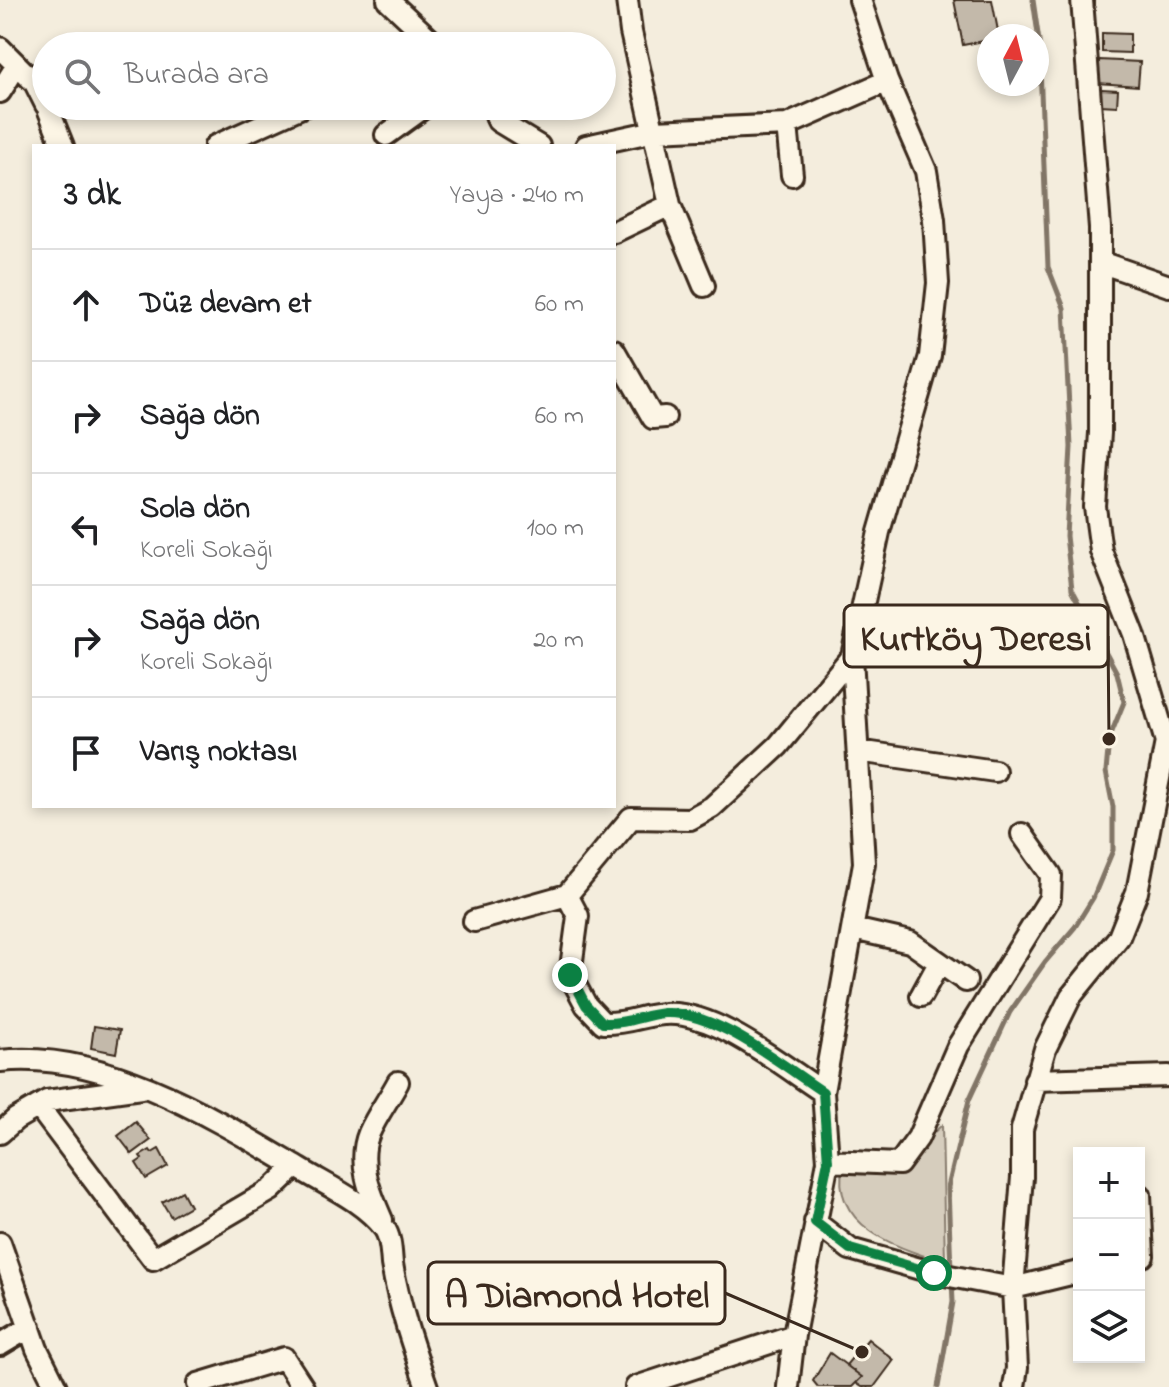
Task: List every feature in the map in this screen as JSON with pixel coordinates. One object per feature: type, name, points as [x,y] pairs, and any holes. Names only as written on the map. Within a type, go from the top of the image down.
[{"type":"street","points":[[388,0],[418,32]]},
{"type":"street","points":[[627,0],[631,32],[670,205],[704,286]]},
{"type":"street","points":[[788,1387],[794,1335],[828,1161],[823,1092],[864,863],[852,656],[879,532],[930,356],[938,283],[934,220],[926,171],[887,81],[860,0]]},
{"type":"street","points":[[1014,1387],[1017,1368],[1013,1288],[1022,1177],[1022,1129],[1045,1049],[1071,996],[1119,937],[1137,892],[1168,739],[1134,634],[1101,551],[1095,507],[1100,433],[1100,228],[1082,0]]},
{"type":"street","points":[[0,48],[32,80]]},
{"type":"street","points":[[0,92],[17,65]]},
{"type":"street","points":[[595,144],[655,131],[787,125],[887,81]]},
{"type":"street","points":[[52,120],[62,144]]},
{"type":"street","points":[[219,144],[273,120]]},
{"type":"street","points":[[386,135],[407,120]]},
{"type":"street","points":[[498,120],[536,144]]},
{"type":"street","points":[[787,125],[792,175]]},
{"type":"street","points":[[616,231],[670,205]]},
{"type":"street","points":[[1100,262],[1169,286]]},
{"type":"street","points":[[616,353],[653,418],[665,417]]},
{"type":"street","points":[[474,921],[567,895],[631,818],[690,819],[712,807],[778,746],[852,656]]},
{"type":"street","points":[[858,751],[995,771]]},
{"type":"street","points":[[828,1161],[899,1164],[918,1138],[958,1046],[1050,898],[1051,875],[1022,834]]},
{"type":"street","points":[[567,895],[578,916],[570,975],[586,1005],[603,1023],[625,1023],[664,1013],[696,1016],[737,1037],[823,1092]]},
{"type":"street","points":[[853,929],[910,942],[966,981]]},
{"type":"street","points":[[921,996],[939,963]]},
{"type":"street","points":[[0,1061],[24,1058],[88,1068],[147,1087],[243,1136],[365,1208],[387,1231]]},
{"type":"street","points":[[1035,1080],[1169,1076]]},
{"type":"street","points":[[398,1082],[368,1134],[366,1179],[387,1231],[397,1293],[427,1387]]},
{"type":"street","points":[[0,1133],[16,1119],[47,1101],[147,1087]]},
{"type":"street","points":[[38,1106],[153,1259],[271,1190],[295,1167]]},
{"type":"street","points":[[815,1222],[850,1249],[934,1273],[1013,1288],[1073,1273]]},
{"type":"street","points":[[0,1243],[30,1327],[56,1387]]},
{"type":"street","points":[[0,1345],[30,1327]]},
{"type":"street","points":[[636,1387],[794,1335]]},
{"type":"street","points":[[198,1384],[284,1358],[303,1387]]},
{"type":"shaded area","points":[[942,1125],[945,1262],[907,1250],[871,1232],[846,1204],[841,1186],[843,1165],[909,1155]]},
{"type":"building","points":[[954,0],[992,0],[997,24],[977,24],[977,42],[963,45]]},
{"type":"building","points":[[1102,33],[1130,34],[1130,53],[1102,52]]},
{"type":"building","points":[[1099,60],[1140,62],[1138,86],[1098,83]]},
{"type":"building","points":[[1101,89],[1118,90],[1117,106],[1100,105]]},
{"type":"building","points":[[94,1026],[120,1030],[116,1053],[91,1048]]},
{"type":"building","points":[[136,1122],[151,1140],[132,1154],[118,1136]]},
{"type":"building","points":[[159,1149],[168,1166],[146,1179],[136,1163],[142,1159],[140,1156]]},
{"type":"building","points":[[182,1191],[190,1206],[171,1217],[162,1202]]},
{"type":"building","points":[[868,1339],[894,1360],[874,1387],[862,1387],[856,1383],[862,1377],[846,1365]]},
{"type":"building","points":[[830,1353],[862,1377],[852,1387],[818,1387],[813,1381]]},
{"type":"waterway","points":[[951,1271],[948,1187],[969,1100],[1010,1012],[1045,962],[1075,927],[1093,898],[1113,850],[1113,807],[1106,772],[1109,739],[1124,702],[1117,673],[1072,589],[1066,536],[1071,447],[1064,308],[1048,267],[1039,41],[1033,0]]},
{"type":"waterway","points":[[938,1387],[953,1302],[952,1281]]},
{"type":"place","name":"Kurtköy Deresi","points":[[1109,739]]},
{"type":"place","name":"A Diamond Hotel","points":[[862,1352]]},
{"type":"route","points":[[570,975],[586,1005],[603,1023],[625,1023],[664,1013],[696,1016],[737,1037],[823,1092],[828,1161],[815,1222],[850,1249],[934,1273]]}]
